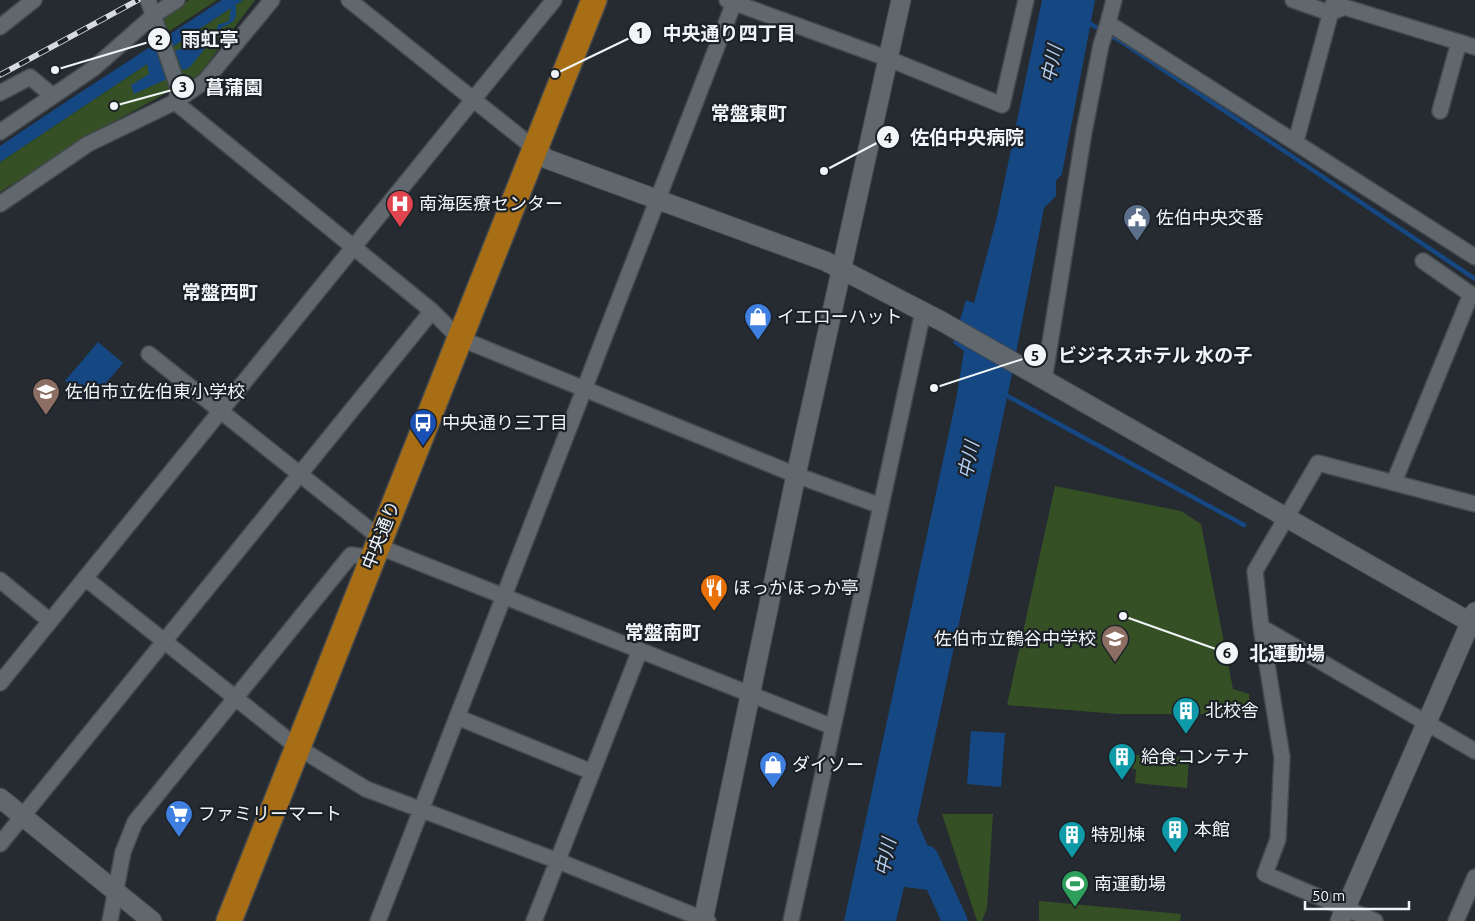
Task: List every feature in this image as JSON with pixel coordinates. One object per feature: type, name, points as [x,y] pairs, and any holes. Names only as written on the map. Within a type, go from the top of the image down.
[{"type":"highway","name":"中央通り","points":[[228,921],[594,0]]},
{"type":"street","points":[[0,27],[34,0]]},
{"type":"street","points":[[148,0],[156,21],[177,96],[353,247],[432,311],[459,338],[796,475],[881,506]]},
{"type":"street","points":[[0,132],[94,68],[156,21],[177,0]]},
{"type":"street","points":[[0,204],[88,144],[205,81],[272,0]]},
{"type":"street","points":[[349,0],[547,159],[843,269],[943,322],[1285,518],[1474,620],[1342,914]]},
{"type":"street","points":[[0,683],[554,0]]},
{"type":"street","points":[[85,578],[297,747],[366,789],[558,861],[705,920],[750,692],[796,475],[901,0]]},
{"type":"street","points":[[378,921],[658,201],[732,1],[889,59],[1002,105],[1026,0]]},
{"type":"street","points":[[1044,380],[1082,142],[1114,0]]},
{"type":"street","points":[[1293,0],[1344,7],[1475,47]]},
{"type":"street","points":[[1296,141],[1332,6]]},
{"type":"street","points":[[1106,29],[1296,141],[1475,257]]},
{"type":"street","points":[[1440,111],[1459,42]]},
{"type":"street","points":[[0,93],[30,77],[53,96]]},
{"type":"street","points":[[1394,482],[1473,295],[1422,261]]},
{"type":"street","points":[[0,844],[432,311]]},
{"type":"street","points":[[791,921],[923,312]]},
{"type":"street","points":[[149,354],[300,474],[376,547],[750,692],[833,727]]},
{"type":"street","points":[[1374,921],[1342,914],[1264,874],[1278,839],[1282,757],[1261,627],[1255,571],[1318,463],[1475,504]]},
{"type":"street","points":[[110,921],[117,892],[123,852],[135,822],[351,556],[376,547]]},
{"type":"street","points":[[0,580],[50,621]]},
{"type":"street","points":[[1261,627],[1475,751]]},
{"type":"street","points":[[534,921],[640,650]]},
{"type":"street","points":[[457,717],[592,772]]},
{"type":"street","points":[[0,798],[152,921]]},
{"type":"street","points":[[1456,921],[1475,877]]},
{"type":"green space","points":[[189,0],[217,0],[168,32],[163,16]]},
{"type":"green space","points":[[243,0],[255,0],[199,75],[88,136],[0,192],[0,162]]},
{"type":"green space","points":[[1055,486],[1181,511],[1201,524],[1233,689],[1249,694],[1251,714],[1118,714],[1007,705]]},
{"type":"green space","points":[[1125,754],[1189,758],[1187,788],[1135,783],[1136,769],[1117,767]]},
{"type":"green space","points":[[942,814],[993,814],[987,908],[982,921],[977,921]]},
{"type":"green space","name":"南運動場","points":[[1039,901],[1181,914],[1180,921],[1039,921]]},
{"type":"water","points":[[222,0],[243,0],[234,6],[236,6],[236,11],[234,20],[222,27],[216,39],[210,43],[208,38],[216,33],[218,25],[229,21],[231,8],[157,57],[161,56],[169,78],[134,94],[131,85],[149,74],[147,64],[0,162],[0,146]]},
{"type":"water","name":"中川","points":[[1042,0],[1095,0],[1062,174],[1056,181],[1056,196],[1044,208],[1011,379],[917,821],[945,886],[937,891],[904,887],[896,921],[844,921],[956,400],[964,351],[953,343],[966,300],[974,303],[997,217]]},
{"type":"water","points":[[190,39],[204,41],[207,46],[189,68],[182,70],[175,51],[185,47],[185,42]]},
{"type":"water","points":[[98,342],[123,363],[90,402],[65,381]]},
{"type":"water","points":[[971,731],[1005,733],[1001,787],[967,784]]},
{"type":"waterway","points":[[1087,22],[1122,42],[1475,279]]},
{"type":"waterway","points":[[1002,393],[1244,525]]},
{"type":"waterway","points":[[926,858],[955,921]]},
{"type":"railway","points":[[0,75],[138,0]]},
{"type":"place","name":"雨虹亭","points":[[55,70]]},
{"type":"place","name":"中央通り四丁目","points":[[555,74]]},
{"type":"place","name":"菖蒲園","points":[[114,106]]},
{"type":"place","name":"佐伯中央病院","points":[[824,171]]},
{"type":"place","name":"南海医療センター","points":[[400,228]]},
{"type":"place","name":"佐伯中央交番","points":[[1137,242]]},
{"type":"place","name":"イエローハット","points":[[758,341]]},
{"type":"place","name":"ビジネスホテル 水の子","points":[[934,388]]},
{"type":"place","name":"佐伯市立佐伯東小学校","points":[[46,416]]},
{"type":"place","name":"中央通り三丁目","points":[[423,447]]},
{"type":"place","name":"ほっかほっか亭","points":[[714,612]]},
{"type":"place","name":"北運動場","points":[[1123,616]]},
{"type":"place","name":"佐伯市立鶴谷中学校","points":[[1115,663]]},
{"type":"place","name":"北校舎","points":[[1186,735]]},
{"type":"place","name":"給食コンテナ","points":[[1122,781]]},
{"type":"place","name":"ダイソー","points":[[773,789]]},
{"type":"place","name":"ファミリーマート","points":[[179,838]]},
{"type":"place","name":"本館","points":[[1175,854]]},
{"type":"place","name":"特別棟","points":[[1072,859]]},
{"type":"place","name":"南運動場","points":[[1075,908]]},
{"type":"district","name":"常盤東町","points":[[749,113]]},
{"type":"district","name":"常盤西町","points":[[220,292]]},
{"type":"district","name":"常盤南町","points":[[663,632]]}]
